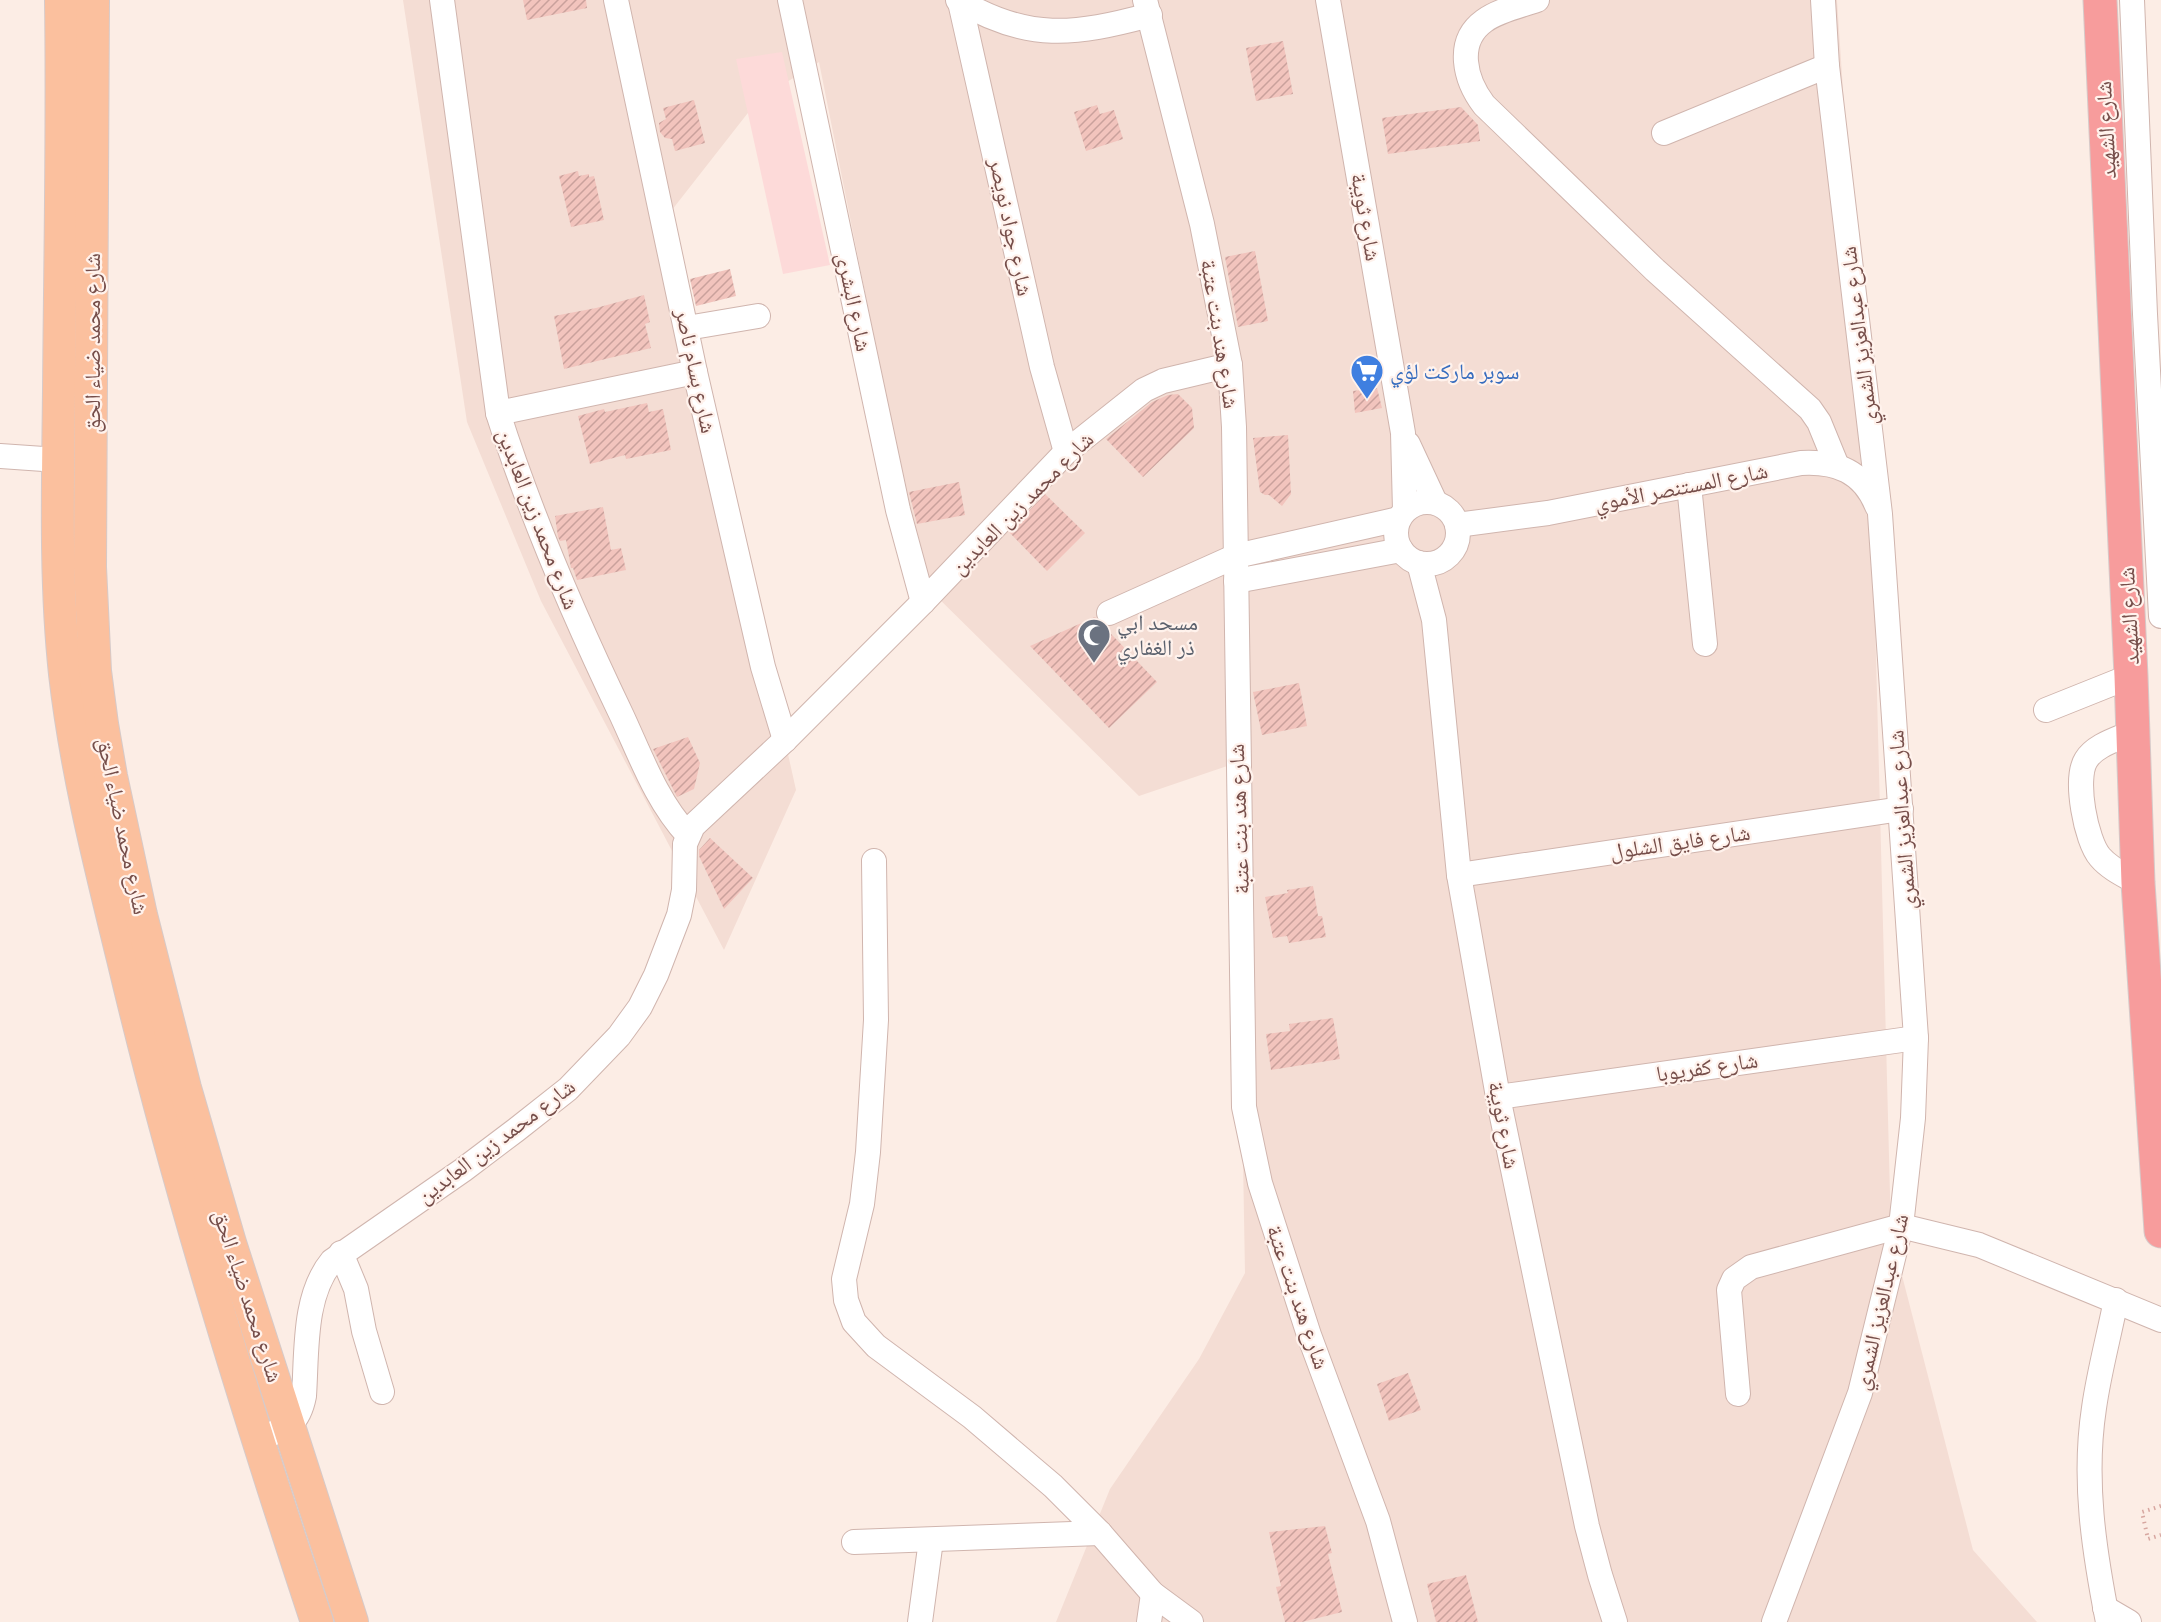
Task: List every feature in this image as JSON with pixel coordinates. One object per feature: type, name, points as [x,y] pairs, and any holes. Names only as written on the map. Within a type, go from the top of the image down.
[{"type":"highway","name":"شارع الشهيد","points":[[2100,0],[2131,676],[2138,883],[2161,1231]]},
{"type":"main road","name":"شارع محمد ضياء الحق","points":[[61,0],[63,111],[58,568],[65,674],[81,781],[156,1091],[220,1318],[317,1620]]},
{"type":"main road","name":"شارع محمد ضياء الحق","points":[[93,0],[90,567],[94,650],[102,724],[141,915],[185,1088],[223,1220],[350,1615]]},
{"type":"main road","points":[[317,1620],[350,1615]]},
{"type":"street","name":"شارع محمد زين العابدين","points":[[442,0],[498,413],[516,469],[583,634],[662,802],[688,835]]},
{"type":"street","name":"شارع بسام ناصر","points":[[616,0],[695,372],[765,676],[784,740]]},
{"type":"street","name":"شارع البشرى","points":[[790,0],[898,510],[923,602]]},
{"type":"street","name":"شارع ثويبة","points":[[1328,0],[1403,433],[1402,515]]},
{"type":"street","points":[[1537,0],[1495,14],[1476,28],[1469,38],[1465,59],[1474,92],[1484,105],[1655,270],[1810,410],[1819,422],[1837,466]]},
{"type":"street","name":"شارع عبدالعزيز الشمري","points":[[1774,1622],[1860,1393],[1901,1226],[1913,1118],[1916,1038],[1880,514],[1827,66],[1823,0]]},
{"type":"street","points":[[2132,0],[2161,616]]},
{"type":"street","points":[[2144,0],[2161,394]]},
{"type":"street","points":[[959,1],[1020,27],[1048,31],[1077,31],[1148,8]]},
{"type":"street","name":"شارع جواد نويصر","points":[[959,1],[1042,367],[1066,452]]},
{"type":"street","name":"شارع هند بنت عتبة","points":[[1148,8],[1203,224],[1230,365],[1234,427],[1244,1107],[1260,1183],[1310,1335],[1378,1521],[1405,1622]]},
{"type":"street","points":[[1664,133],[1827,66]]},
{"type":"street","points":[[687,328],[758,316]]},
{"type":"street","name":"شارع محمد زين العابدين","points":[[289,1427],[299,1412],[304,1396],[311,1307],[314,1293],[324,1270],[341,1253],[516,1131],[568,1089],[619,1036],[640,1007],[651,986],[679,915],[684,890],[684,853],[688,835],[699,819],[784,740],[923,602],[1066,452],[1152,385],[1179,376],[1230,365]]},
{"type":"street","points":[[498,413],[695,372]]},
{"type":"street","name":"شارع ثويبة","points":[[1403,433],[1435,502]]},
{"type":"street","points":[[0,456],[58,460]]},
{"type":"street","name":"شارع المستنصر الأموي","points":[[1457,525],[1548,513],[1801,463],[1819,462],[1837,466],[1857,476],[1872,493],[1880,514]]},
{"type":"street","points":[[1689,485],[1705,644]]},
{"type":"street","points":[[1236,581],[1410,557],[1429,564],[1440,561],[1449,555],[1455,546],[1457,525],[1453,515],[1445,507],[1435,502],[1424,502],[1414,504],[1402,515],[1396,529],[1397,540],[1410,557]]},
{"type":"street","points":[[1109,613],[1236,556],[1402,515]]},
{"type":"street","name":"شارع ثويبة","points":[[1434,620],[1449,555]]},
{"type":"street","name":"شارع ثويبة","points":[[1410,557],[1434,620],[1459,875],[1498,1097],[1587,1526],[1615,1622]]},
{"type":"street","points":[[2046,710],[2131,676]]},
{"type":"street","points":[[2133,732],[2093,752],[2082,769],[2080,779],[2087,830],[2094,849],[2107,865],[2138,883]]},
{"type":"street","name":"شارع فايق الشلول","points":[[1459,875],[1901,809]]},
{"type":"street","points":[[874,861],[876,1020],[872,1086],[862,1204],[844,1279],[846,1300],[854,1322],[876,1346],[972,1417],[1021,1458],[1100,1533],[1153,1594],[1191,1622]]},
{"type":"street","name":"شارع كفريوبا","points":[[1498,1097],[1916,1038]]},
{"type":"street","points":[[1738,1394],[1729,1290],[1734,1279],[1751,1268],[1901,1226],[1979,1245],[2161,1320]]},
{"type":"street","points":[[341,1253],[356,1289],[364,1331],[382,1392]]},
{"type":"street","points":[[2116,1300],[2094,1408],[2089,1468],[2092,1526],[2107,1615],[2129,1622]]},
{"type":"street","points":[[258,1439],[289,1427]]},
{"type":"street","points":[[854,1542],[1100,1533]]},
{"type":"street","points":[[920,1622],[931,1540]]},
{"type":"street","points":[[1149,1622],[1153,1594]]},
{"type":"path","points":[[2161,1506],[2142,1512],[2148,1539],[2161,1535]]},
{"type":"shaded area","points":[[403,0],[1837,0],[1873,541],[1891,1233],[1973,1550],[2037,1622],[1056,1622],[1110,1489],[1199,1359],[1245,1273],[1236,763],[1139,796],[923,583],[819,62],[758,100],[668,215],[796,790],[724,950],[541,601],[467,422]]},
{"type":"shaded area","points":[[782,52],[830,265],[783,274],[736,59]]},
{"type":"building","points":[[523,0],[586,0],[587,8],[527,20]]},
{"type":"building","points":[[1283,41],[1293,94],[1256,101],[1246,48]]},
{"type":"building","points":[[694,100],[705,143],[675,151],[672,139],[665,138],[660,132],[659,123],[666,119],[663,108]]},
{"type":"building","points":[[1097,105],[1100,114],[1114,110],[1123,139],[1086,151],[1074,112]]},
{"type":"building","points":[[1461,107],[1478,125],[1480,141],[1388,154],[1382,118]]},
{"type":"building","points":[[578,171],[579,176],[589,174],[589,177],[594,176],[604,220],[571,227],[559,176]]},
{"type":"building","points":[[1255,251],[1268,321],[1238,327],[1225,257]]},
{"type":"building","points":[[730,269],[736,296],[696,306],[690,279]]},
{"type":"building","points":[[644,295],[650,322],[645,324],[651,348],[564,369],[554,316]]},
{"type":"building","name":"سوبر ماركت لؤي","points":[[1377,388],[1382,408],[1355,413],[1353,391]]},
{"type":"building","points":[[1178,394],[1192,408],[1194,428],[1143,477],[1106,439],[1152,402],[1168,395]]},
{"type":"building","points":[[647,403],[649,412],[663,409],[671,450],[626,459],[625,455],[590,464],[578,416],[604,409],[605,412]]},
{"type":"building","points":[[1288,435],[1291,494],[1282,506],[1269,495],[1260,492],[1253,438]]},
{"type":"building","points":[[959,482],[965,515],[917,524],[909,492]]},
{"type":"building","points":[[1045,494],[1085,533],[1047,571],[1009,532]]},
{"type":"building","points":[[603,507],[611,550],[621,548],[626,570],[577,580],[571,568],[566,540],[560,541],[558,537],[555,516]]},
{"type":"building","name":"مسحد ابي ذر الغفاري","points":[[1095,617],[1157,682],[1109,728],[1030,646]]},
{"type":"building","points":[[1299,683],[1307,726],[1262,735],[1253,692]]},
{"type":"building","points":[[688,737],[700,763],[694,789],[677,797],[653,749]]},
{"type":"building","points":[[710,838],[753,878],[724,909],[699,856],[699,850]]},
{"type":"building","points":[[1313,886],[1318,916],[1322,916],[1326,937],[1289,943],[1287,936],[1273,938],[1265,897],[1288,893],[1287,890]]},
{"type":"building","points":[[1333,1018],[1340,1059],[1271,1070],[1266,1034],[1290,1031],[1289,1024]]},
{"type":"building","points":[[1408,1373],[1421,1410],[1389,1421],[1377,1384]]},
{"type":"building","points":[[1325,1526],[1332,1553],[1328,1554],[1342,1612],[1302,1622],[1285,1622],[1276,1587],[1281,1586],[1269,1532]]},
{"type":"building","points":[[1466,1575],[1478,1622],[1436,1622],[1427,1584]]},
{"type":"place","name":"سوبر ماركت لؤي","points":[[1367,400]]},
{"type":"place","name":"مسحد ابي ذر الغفاري","points":[[1094,664]]}]
